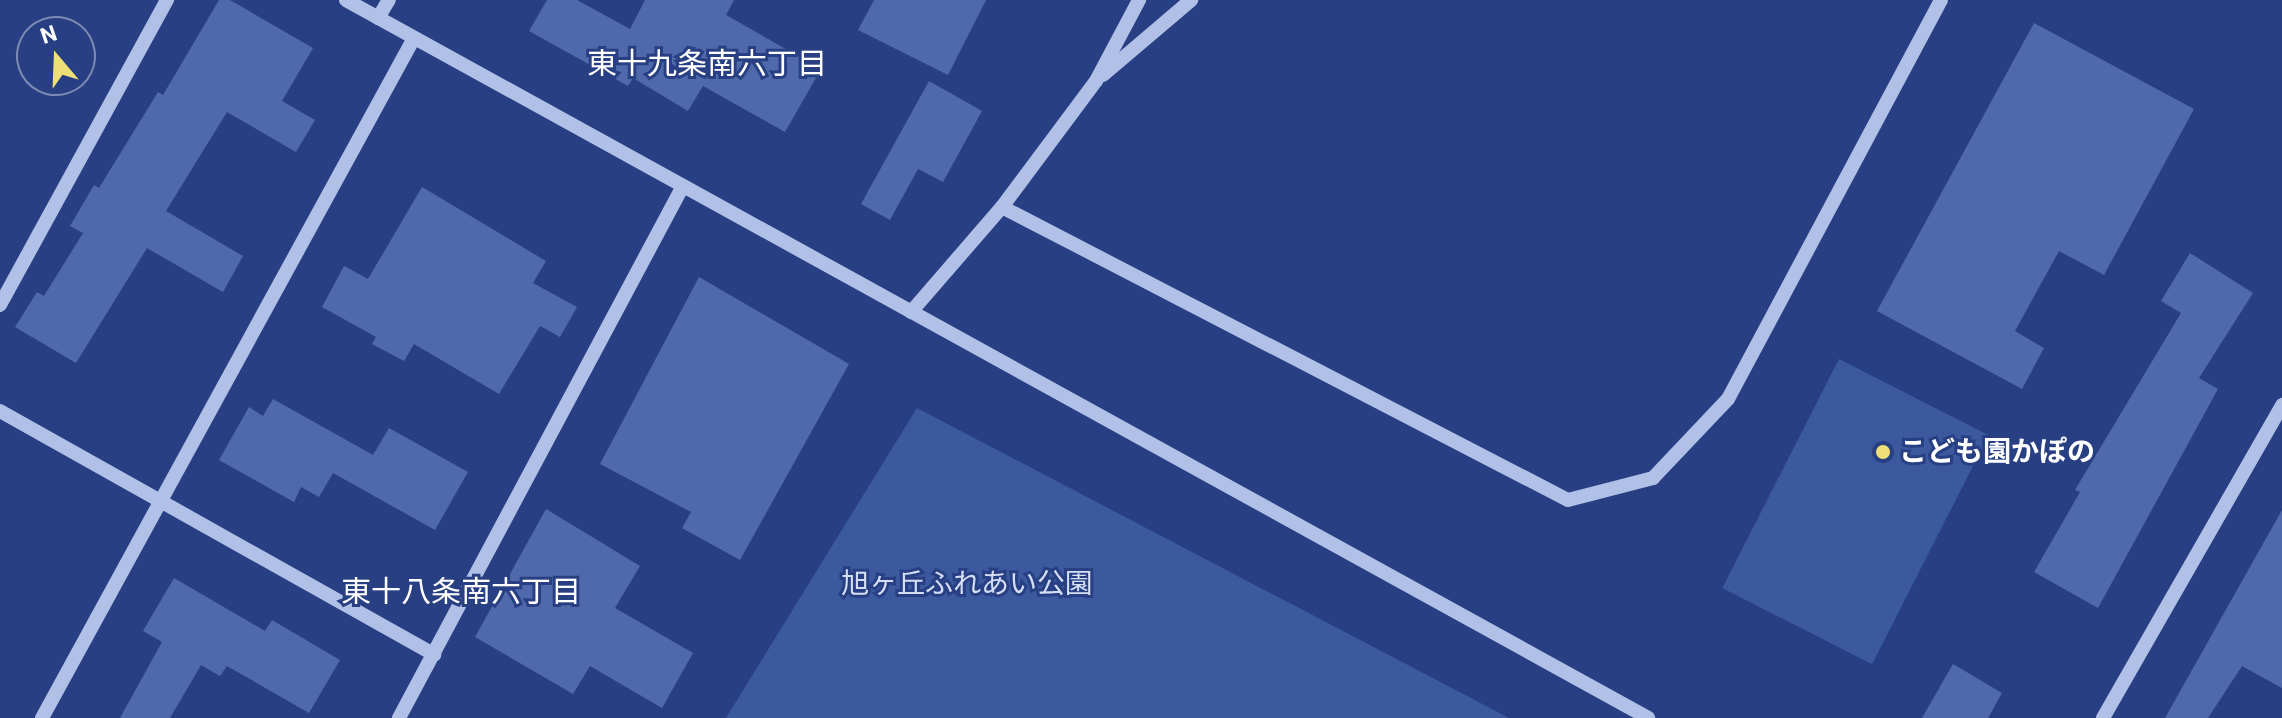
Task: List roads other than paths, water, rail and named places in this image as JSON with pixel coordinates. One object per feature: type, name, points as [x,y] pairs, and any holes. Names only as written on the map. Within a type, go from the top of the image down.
[{"type":"street","points":[[0,305],[167,0]]},
{"type":"street","points":[[346,0],[1648,718]]},
{"type":"street","points":[[378,18],[389,0]]},
{"type":"street","points":[[911,312],[1002,207],[1096,81],[1139,0]]},
{"type":"street","points":[[1096,81],[1191,0]]},
{"type":"street","points":[[1002,207],[1568,500],[1653,478],[1728,399],[1941,0]]},
{"type":"street","points":[[42,718],[414,38]]},
{"type":"street","points":[[399,718],[683,186]]},
{"type":"street","points":[[2103,718],[2282,405]]},
{"type":"street","points":[[0,411],[434,655]]},
{"type":"place","name":"こども園かぽの","points":[[1883,452]]},
{"type":"district","name":"東十九条南六丁目","points":[[707,64]]},
{"type":"district","name":"東十八条南六丁目","points":[[461,592]]},
{"type":"park label","name":"旭ヶ丘ふれあい公園","points":[[967,584]]}]
